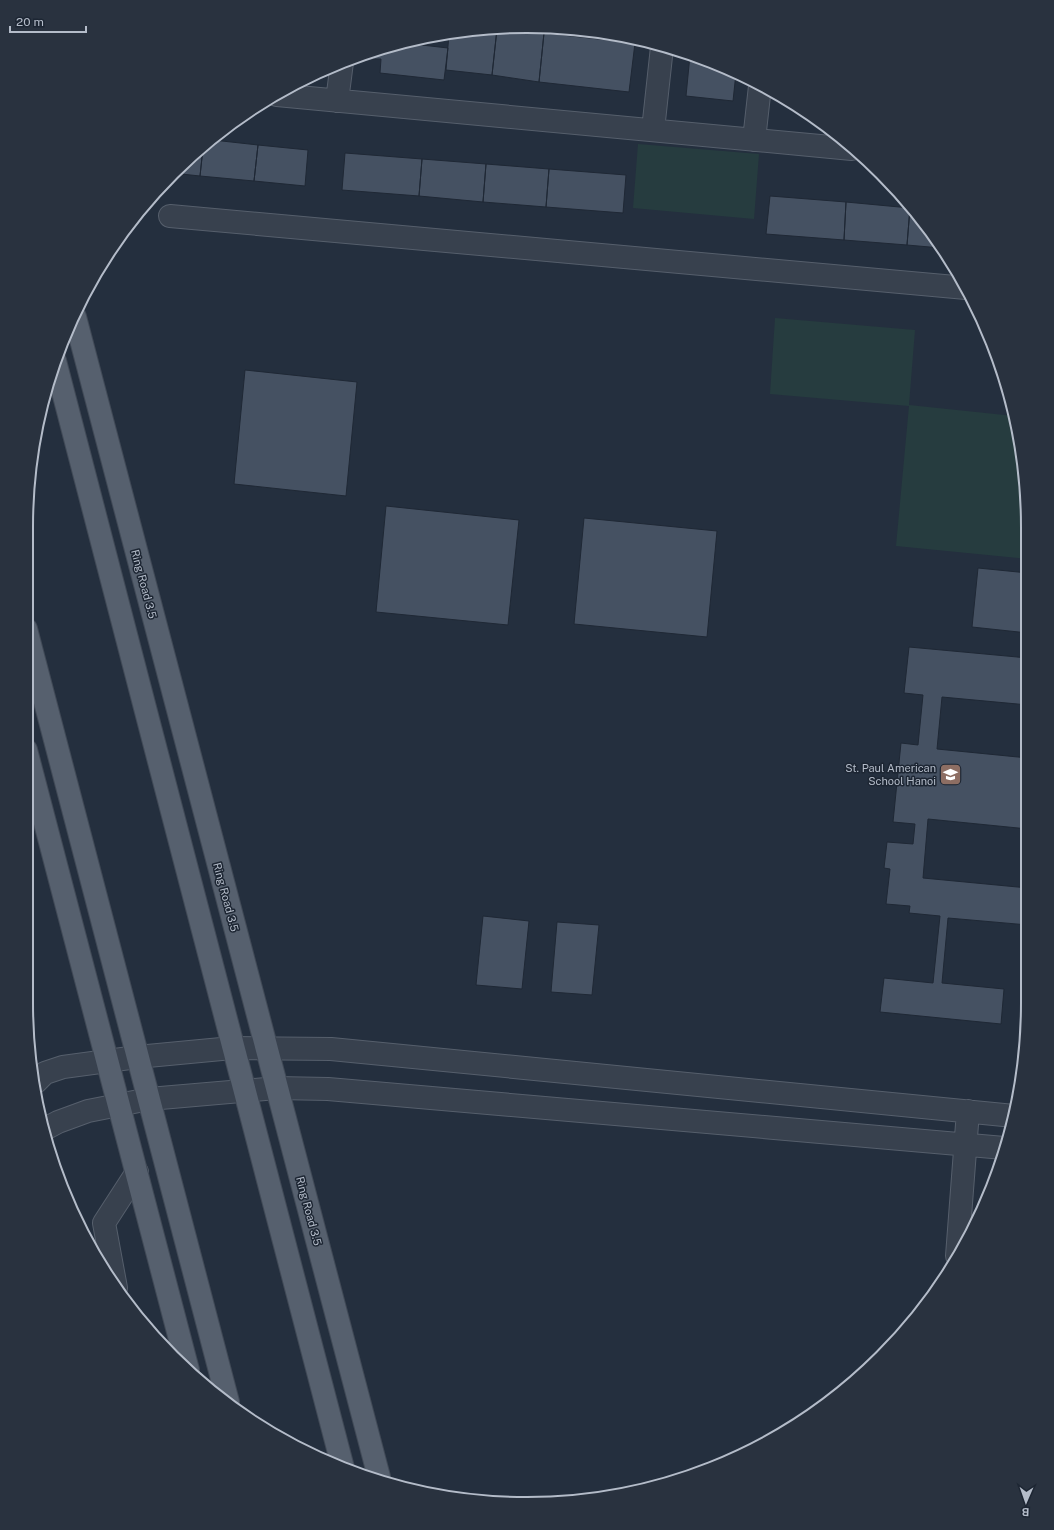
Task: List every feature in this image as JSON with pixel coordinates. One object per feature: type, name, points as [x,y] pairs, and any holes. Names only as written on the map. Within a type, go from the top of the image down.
[{"type":"main road","name":"Ring Road 3.5","points":[[77,325],[378,1474]]},
{"type":"main road","points":[[58,372],[208,946],[232,1048],[341,1460]]},
{"type":"main road","points":[[33,656],[226,1395]]},
{"type":"main road","points":[[33,777],[185,1359]]},
{"type":"street","points":[[653,130],[661,52]]},
{"type":"street","points":[[337,101],[341,70]]},
{"type":"street","points":[[754,140],[759,91]]},
{"type":"street","points":[[286,96],[844,148]]},
{"type":"street","points":[[170,216],[959,287]]},
{"type":"street","points":[[39,1079],[44,1073],[63,1067],[137,1057],[232,1048],[339,1050],[1008,1115]]},
{"type":"street","points":[[49,1127],[88,1111],[148,1099],[277,1088],[335,1090],[999,1148]]},
{"type":"street","points":[[958,1245],[968,1111]]},
{"type":"street","points":[[113,1273],[104,1222],[136,1172]]},
{"type":"green space","points":[[638,144],[759,154],[754,219],[633,208]]},
{"type":"green space","points":[[775,318],[915,330],[909,405],[1008,415],[1017,463],[1020,495],[1021,558],[896,546],[909,406],[770,394]]},
{"type":"building","points":[[496,34],[544,34],[539,82],[492,75]]},
{"type":"building","points":[[496,34],[492,75],[446,70],[449,39]]},
{"type":"building","points":[[544,34],[616,41],[635,45],[629,92],[539,82]]},
{"type":"building","points":[[420,45],[448,48],[444,80],[380,73],[381,59],[373,59],[373,57]]},
{"type":"building","points":[[689,60],[735,80],[733,101],[686,96]]},
{"type":"building","points":[[219,141],[258,145],[254,181],[200,176],[202,155]]},
{"type":"building","points":[[258,145],[308,150],[305,186],[254,181]]},
{"type":"building","points":[[345,153],[422,159],[419,196],[342,190]]},
{"type":"building","points":[[202,155],[200,176],[182,174]]},
{"type":"building","points":[[422,159],[486,164],[483,202],[419,196]]},
{"type":"building","points":[[486,164],[549,169],[546,207],[483,202]]},
{"type":"building","points":[[549,169],[626,175],[623,213],[546,207]]},
{"type":"building","points":[[770,196],[846,202],[844,240],[766,234]]},
{"type":"building","points":[[846,202],[903,207],[909,215],[907,245],[844,240]]},
{"type":"building","points":[[909,215],[934,247],[907,245]]},
{"type":"building","points":[[245,370],[357,382],[346,496],[234,484]]},
{"type":"building","points":[[386,506],[519,520],[508,625],[376,612]]},
{"type":"building","points":[[584,518],[717,531],[707,637],[574,624]]},
{"type":"building","points":[[978,568],[1021,572],[1021,632],[972,627]]},
{"type":"building","points":[[909,647],[1021,657],[1021,704],[942,697],[937,749],[1021,757],[1021,828],[928,819],[923,878],[1021,887],[1021,924],[948,918],[942,983],[1004,989],[1001,1024],[880,1012],[884,978],[933,983],[940,916],[909,913],[910,906],[886,904],[890,869],[884,868],[887,842],[913,844],[915,824],[893,822],[901,743],[918,745],[923,695],[904,693]]},
{"type":"building","points":[[483,916],[529,921],[522,989],[476,985]]},
{"type":"building","points":[[557,922],[599,925],[592,995],[551,992]]},
{"type":"place","name":"St. Paul American School Hanoi","points":[[951,774]]}]
